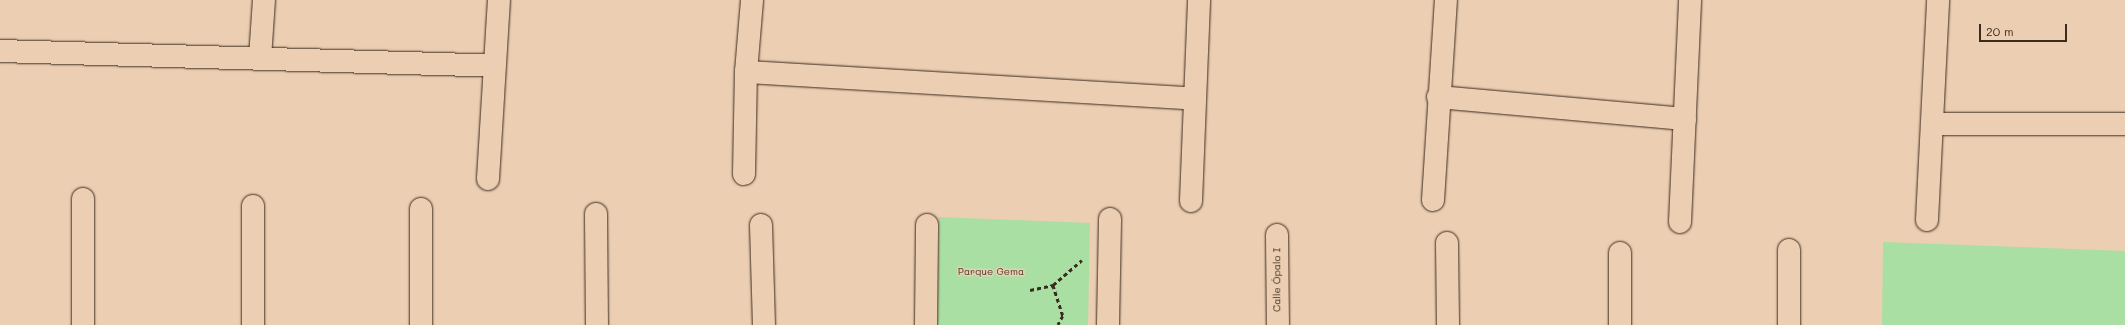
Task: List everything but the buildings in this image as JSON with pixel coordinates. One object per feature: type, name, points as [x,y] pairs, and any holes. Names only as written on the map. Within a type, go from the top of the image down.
[{"type":"street","points":[[260,58],[264,0]]},
{"type":"street","points":[[488,179],[499,0]]},
{"type":"street","points":[[744,174],[746,72],[752,0]]},
{"type":"street","points":[[1191,201],[1199,0]]},
{"type":"street","points":[[1433,200],[1438,97],[1446,0]]},
{"type":"street","points":[[1680,222],[1690,0]]},
{"type":"street","points":[[1927,220],[1938,0]]},
{"type":"street","points":[[0,51],[494,66]]},
{"type":"street","points":[[746,72],[1194,100]]},
{"type":"street","points":[[1438,97],[1685,119]]},
{"type":"street","points":[[1933,124],[2125,124]]},
{"type":"street","points":[[83,199],[83,325]]},
{"type":"street","points":[[253,325],[254,206]]},
{"type":"street","points":[[421,209],[421,325]]},
{"type":"street","points":[[596,214],[597,325]]},
{"type":"street","points":[[1108,325],[1110,219]]},
{"type":"street","points":[[761,225],[764,325]]},
{"type":"street","points":[[926,325],[927,225]]},
{"type":"street","name":"Calle Ópalo I","points":[[1277,235],[1278,325]]},
{"type":"street","points":[[1447,243],[1448,325]]},
{"type":"street","points":[[1789,325],[1790,250]]},
{"type":"street","points":[[1620,253],[1620,325]]},
{"type":"path","points":[[1030,290],[1053,285],[1083,260]]},
{"type":"path","points":[[1053,285],[1063,316],[1058,325]]},
{"type":"green space","name":"Parque Gema","points":[[939,217],[1090,223],[1088,325],[938,325]]},
{"type":"green space","points":[[1883,242],[2125,251],[2125,325],[1882,325]]}]
